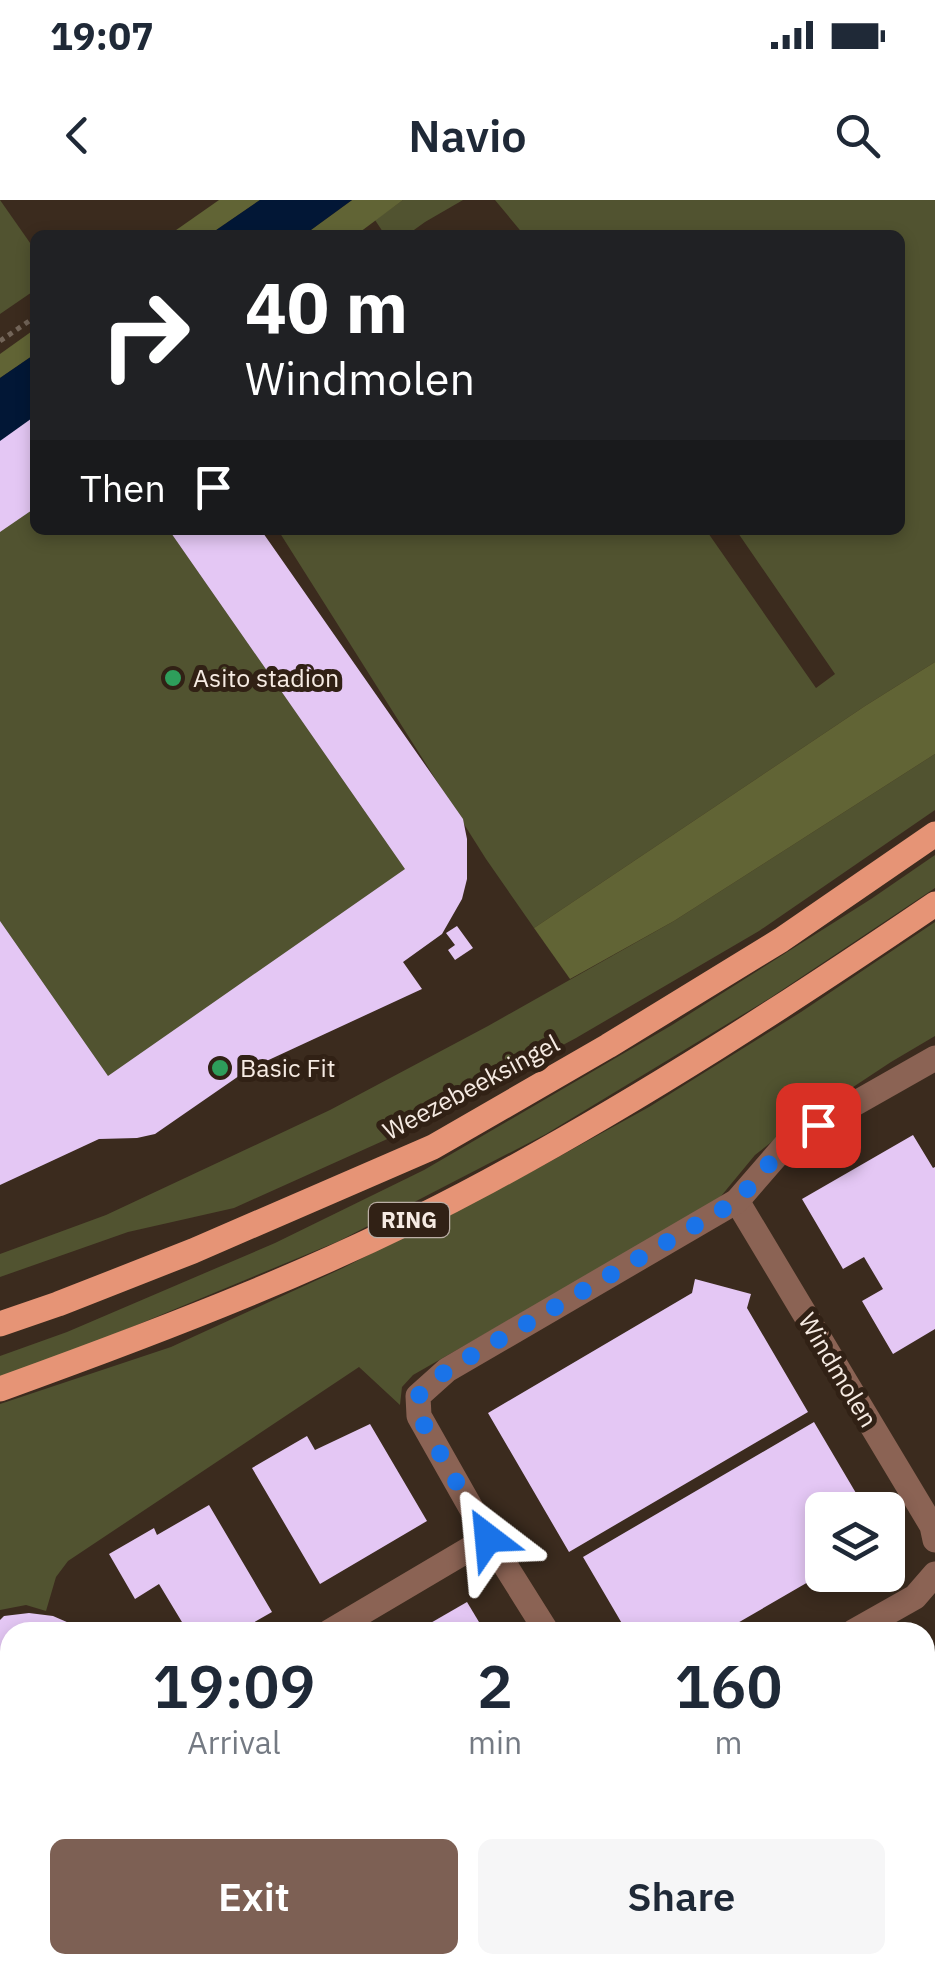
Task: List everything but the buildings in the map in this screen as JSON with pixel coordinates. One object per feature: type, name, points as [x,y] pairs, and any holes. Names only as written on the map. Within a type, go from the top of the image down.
[{"type":"main road","name":"Weezebeeksingel","points":[[0,1324],[193,1251],[432,1146],[608,1046],[781,940],[935,834]]},
{"type":"main road","name":"RING","points":[[0,1389],[117,1347],[323,1262],[487,1182],[644,1094],[935,904]]},
{"type":"street","points":[[542,1622],[488,1538],[419,1416],[418,1396],[447,1370],[737,1201],[788,1142],[935,1058]]},
{"type":"street","name":"Windmolen","points":[[737,1201],[932,1526],[935,1540]]},
{"type":"street","points":[[345,1622],[488,1538]]},
{"type":"street","points":[[870,1622],[914,1597],[935,1574]]},
{"type":"path","points":[[0,340],[30,320]]},
{"type":"green space","points":[[0,200],[30,243],[30,293],[0,314]]},
{"type":"green space","points":[[219,200],[260,200],[216,230],[176,230]]},
{"type":"green space","points":[[352,200],[403,200],[363,230],[311,230]]},
{"type":"green space","points":[[403,200],[463,200],[414,230],[382,230],[375,220]]},
{"type":"green space","points":[[495,200],[935,200],[935,662],[534,928],[486,859],[281,535],[709,535],[816,688],[835,674],[739,535],[905,535],[905,230],[520,230]]},
{"type":"green space","points":[[30,333],[30,357],[0,378],[0,354]]},
{"type":"green space","name":"Asito stadion","points":[[30,437],[30,535],[245,535],[449,827],[146,1122],[0,1027],[0,458]]},
{"type":"green space","points":[[935,662],[935,754],[674,921],[570,979],[534,928]]},
{"type":"green space","points":[[935,754],[935,810],[759,931],[576,1038],[394,1136],[234,1208],[128,1232],[0,1277],[0,1254],[106,1215],[330,1110],[488,1026],[674,921]]},
{"type":"green space","points":[[935,855],[935,888],[770,998],[546,1134],[339,1241],[74,1351],[0,1377],[0,1356],[67,1332],[275,1243],[424,1170],[672,1025]]},
{"type":"green space","points":[[935,922],[935,1036],[779,1136],[755,1155],[717,1201],[413,1375],[402,1387],[400,1405],[359,1367],[68,1561],[56,1577],[46,1611],[26,1605],[0,1610],[0,1404],[171,1347],[343,1268],[533,1171],[649,1107]]},
{"type":"water","points":[[260,200],[352,200],[311,230],[216,230]]},
{"type":"water","points":[[30,357],[30,423],[0,444],[0,378]]},
{"type":"place","name":"Asito stadion","points":[[173,678]]},
{"type":"place","name":"Basic Fit","points":[[220,1068]]},
{"type":"route","points":[[488,1538],[419,1416],[418,1396],[447,1370],[737,1201],[788,1142],[818,1125]]}]
